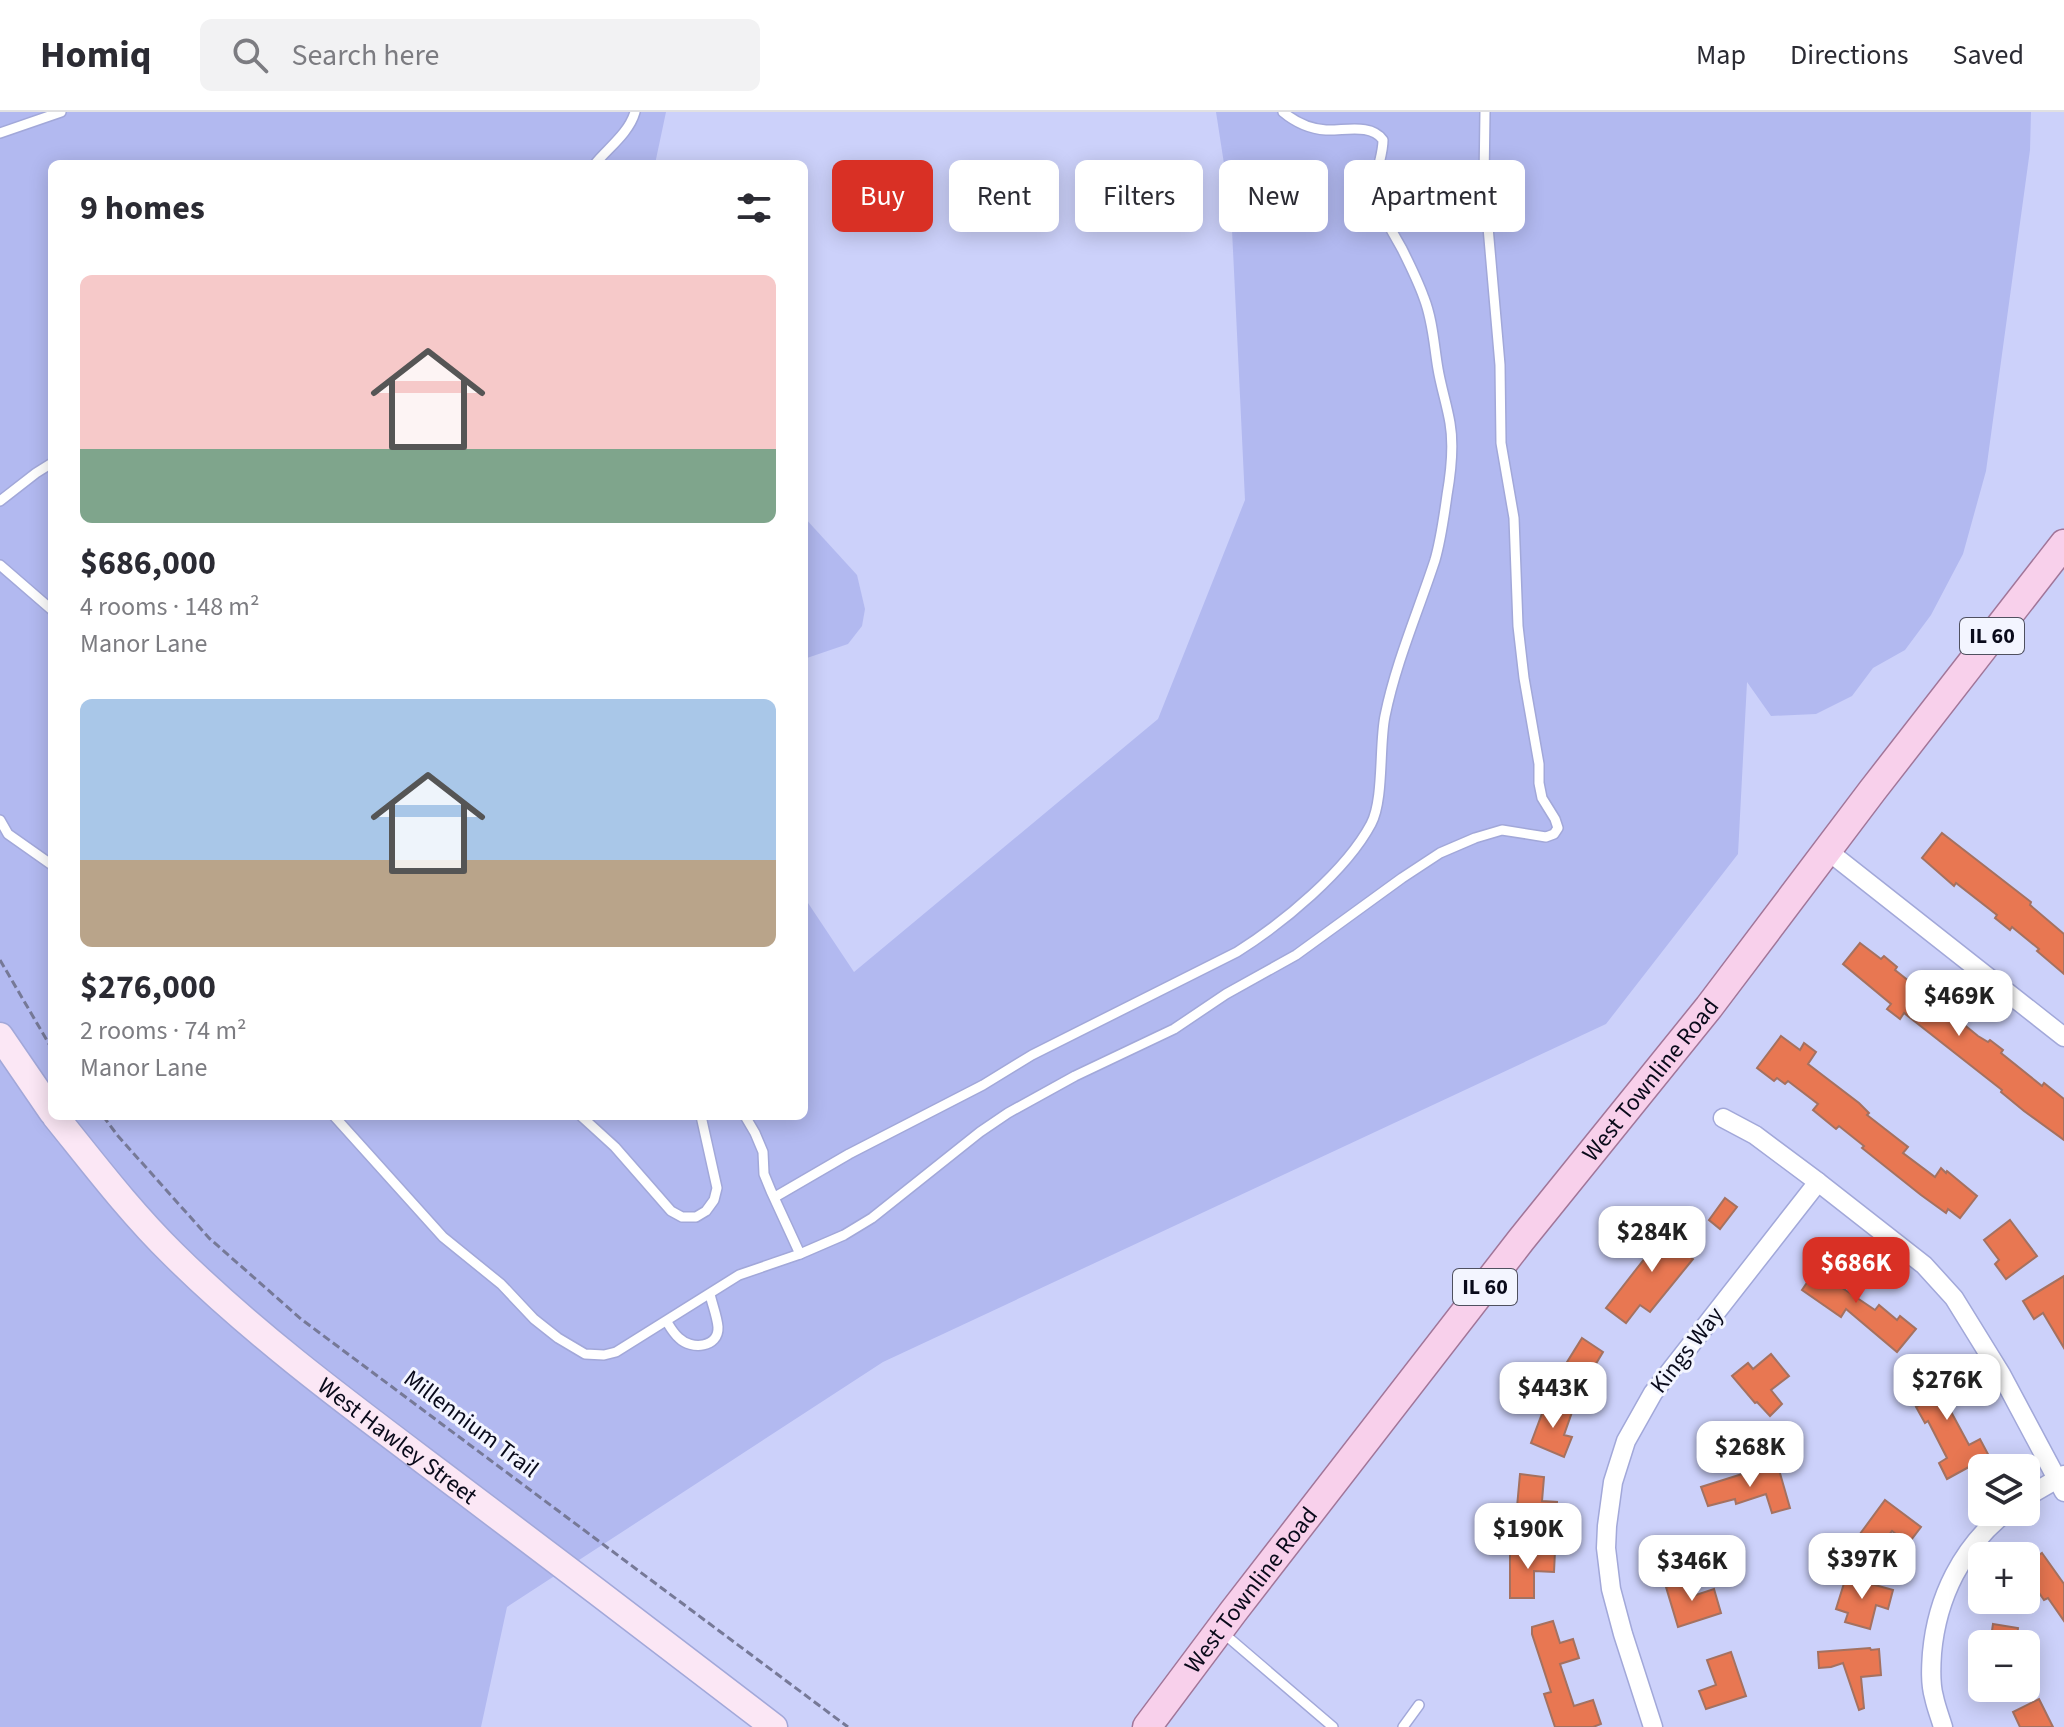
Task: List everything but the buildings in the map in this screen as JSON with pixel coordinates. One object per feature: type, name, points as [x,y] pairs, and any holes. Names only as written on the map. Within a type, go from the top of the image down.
[{"type":"main road","name":"West Townline Road","points":[[1147,1727],[1521,1240],[1709,1007],[2064,544]]},
{"type":"street","points":[[1828,851],[2064,1037]]},
{"type":"street","name":"West Hawley Street","points":[[0,1036],[48,1107]]},
{"type":"street","points":[[1723,1118],[1755,1135],[1818,1182],[1924,1265],[1954,1298],[2062,1482],[2040,1491]]},
{"type":"street","name":"West Hawley Street","points":[[58,1120],[121,1198],[217,1297],[331,1391],[774,1727]]},
{"type":"street","name":"Kings Way","points":[[1653,1727],[1611,1589],[1606,1548],[1613,1482],[1626,1441],[1653,1393],[1818,1182]]},
{"type":"street","points":[[1943,1727],[1933,1695],[1931,1668],[1939,1608],[1953,1575],[1989,1526]]},
{"type":"lane","points":[[0,133],[61,112]]},
{"type":"lane","points":[[599,160],[633,121],[635,112]]},
{"type":"lane","points":[[775,1197],[849,1154],[983,1085],[1032,1055],[1237,952],[1299,906],[1360,843],[1374,819],[1384,720],[1436,557],[1444,517],[1450,477],[1450,423],[1426,303],[1416,275],[1380,208],[1376,174],[1383,140],[1372,131],[1324,130],[1304,125],[1283,112]]},
{"type":"lane","points":[[338,1120],[443,1237],[501,1284],[534,1319],[574,1349],[585,1354],[604,1355],[616,1352],[667,1322],[739,1275],[832,1241],[872,1218],[1008,1113],[1075,1076],[1174,1029],[1226,994],[1296,955],[1440,853],[1502,830],[1546,837],[1554,834],[1558,828],[1542,798],[1539,783],[1539,764],[1518,626],[1514,518],[1501,443],[1500,365],[1484,181],[1485,112]]},
{"type":"lane","points":[[0,501],[48,466]]},
{"type":"lane","points":[[0,565],[48,607]]},
{"type":"lane","points":[[0,820],[8,834],[48,862]]},
{"type":"lane","points":[[585,1120],[615,1147],[671,1211],[682,1217],[696,1217],[706,1211],[714,1200],[717,1188],[702,1120]]},
{"type":"lane","points":[[747,1120],[763,1152],[764,1174],[800,1254]]},
{"type":"lane","points":[[667,1322],[679,1338],[692,1346],[709,1343],[718,1329],[710,1294]]},
{"type":"lane","points":[[1220,1630],[1333,1727]]},
{"type":"lane","points":[[1403,1727],[1419,1705]]},
{"type":"path","points":[[0,960],[48,1042]]},
{"type":"path","name":"Millennium Trail","points":[[106,1120],[209,1238],[301,1319],[848,1727]]},
{"type":"shaded area","points":[[0,112],[666,112],[656,160],[48,160],[48,1120],[808,1120],[808,903],[854,972],[1158,719],[1245,500],[1232,232],[1328,232],[1328,160],[1223,160],[1216,112],[2031,112],[2030,150],[1986,471],[1963,554],[1931,615],[1905,650],[1873,668],[1852,696],[1816,714],[1771,716],[1747,682],[1738,854],[1606,1024],[883,1362],[507,1607],[481,1727],[0,1727]]},
{"type":"shaded area","points":[[808,521],[857,575],[865,609],[862,626],[848,644],[808,658]]}]
